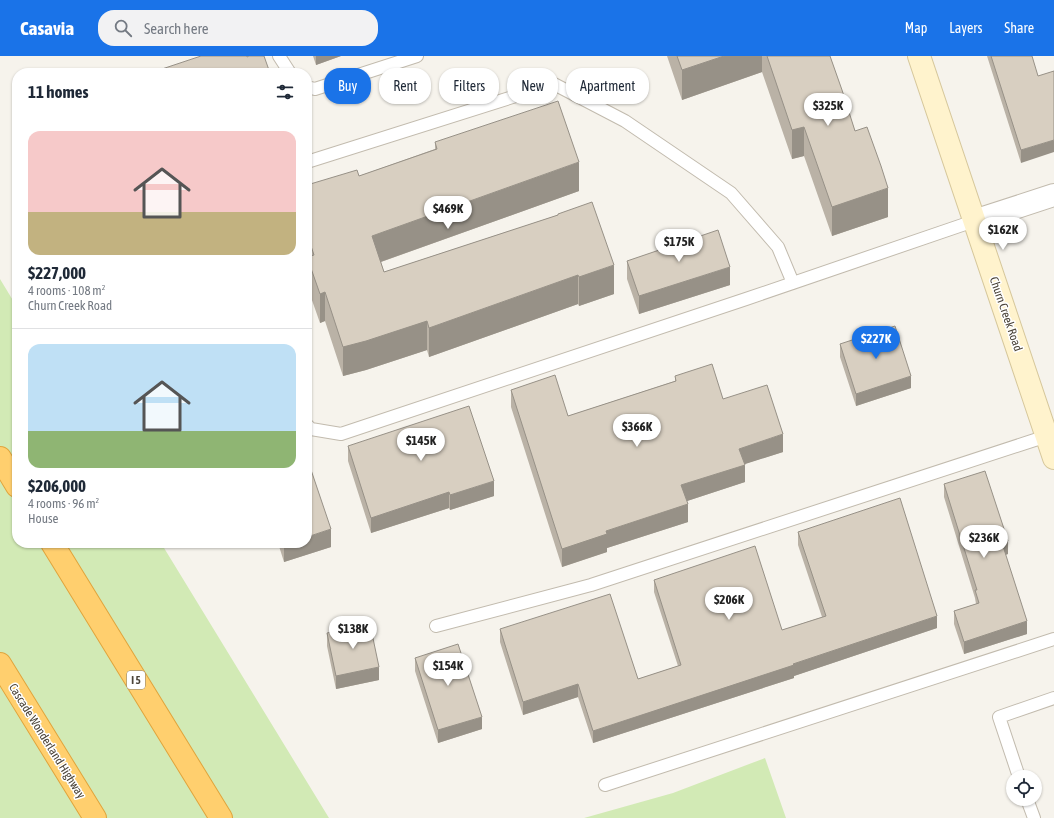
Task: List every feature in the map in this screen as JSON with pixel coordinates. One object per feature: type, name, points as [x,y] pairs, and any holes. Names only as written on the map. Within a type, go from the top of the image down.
[{"type":"highway","points":[[0,458],[12,478]]},
{"type":"highway","name":"I 5","points":[[55,548],[221,818]]},
{"type":"highway","name":"Cascade Wonderland Highway","points":[[0,664],[94,818]]},
{"type":"main road","name":"Churn Creek Road","points":[[919,56],[1054,458]]},
{"type":"street","points":[[974,221],[1054,195]]},
{"type":"lane","points":[[279,56],[287,68]]},
{"type":"lane","points":[[312,88],[315,89],[417,56]]},
{"type":"lane","points":[[312,160],[554,84],[625,121],[731,193],[778,247],[793,282]]},
{"type":"lane","points":[[312,429],[341,434],[974,221]]},
{"type":"lane","points":[[436,626],[591,585],[1047,436]]},
{"type":"lane","points":[[605,785],[1054,639]]},
{"type":"lane","points":[[1017,770],[999,717],[1054,698]]},
{"type":"lane","points":[[1030,806],[1034,818]]},
{"type":"green space","points":[[0,279],[12,299],[12,548],[164,548],[329,818],[0,818]]},
{"type":"green space","points":[[765,758],[786,818],[584,818],[673,793]]},
{"type":"building","points":[[201,56],[264,56],[268,68],[165,68]]},
{"type":"building","points":[[677,56],[724,56],[682,70]]},
{"type":"building","points":[[767,56],[830,56],[855,131],[867,127],[888,188],[832,207],[804,127],[792,130]]},
{"type":"building","points":[[991,56],[1032,56],[1038,76],[1054,71],[1054,140],[1021,150]]},
{"type":"building","points":[[558,101],[579,162],[372,236],[384,272],[558,215],[592,202],[614,265],[579,277],[578,275],[429,328],[427,321],[343,347],[325,292],[320,294],[312,271],[312,256],[314,255],[312,249],[312,184],[357,170],[359,176],[437,149],[435,142],[549,104],[558,104]]},
{"type":"building","points":[[718,230],[730,267],[639,296],[627,261]]},
{"type":"building","points":[[895,326],[911,376],[856,394],[840,344]]},
{"type":"building","points":[[712,364],[723,399],[767,385],[783,434],[739,449],[745,465],[681,485],[688,504],[606,531],[607,534],[562,549],[511,390],[555,375],[568,416],[676,381],[675,376]]},
{"type":"building","points":[[469,406],[494,481],[450,495],[449,492],[371,518],[348,446]]},
{"type":"building","points":[[985,471],[1008,541],[1002,543],[1027,621],[964,642],[954,611],[979,603],[975,590],[977,590],[944,484]]},
{"type":"building","points":[[312,473],[331,529],[312,535]]},
{"type":"building","points":[[900,498],[937,616],[593,731],[578,684],[523,702],[500,629],[610,594],[638,679],[681,665],[654,580],[755,546],[782,630],[826,616],[798,532]]},
{"type":"building","points":[[370,624],[379,667],[336,676],[327,633]]},
{"type":"building","points":[[458,644],[482,717],[438,730],[415,658]]}]
